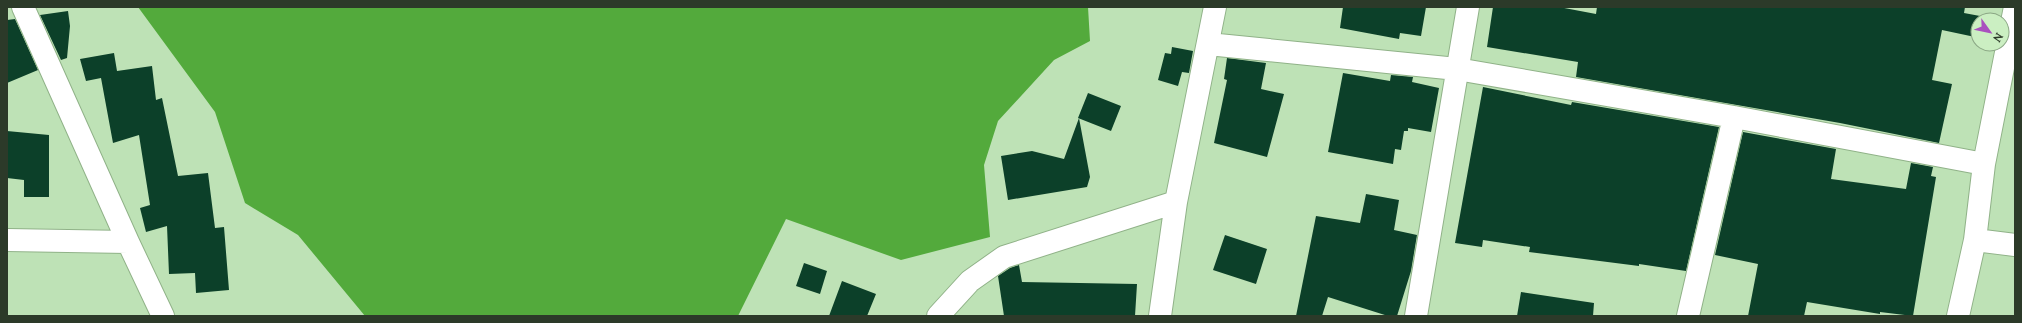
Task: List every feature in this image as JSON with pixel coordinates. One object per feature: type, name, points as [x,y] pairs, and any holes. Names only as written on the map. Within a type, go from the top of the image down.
[{"type":"street","points":[[23,7],[128,242],[163,316]]},
{"type":"street","points":[[1160,316],[1176,202],[1215,7]]},
{"type":"street","points":[[1416,316],[1468,7]]},
{"type":"street","points":[[1958,316],[1975,240],[1984,164],[2015,7]]},
{"type":"street","points":[[1208,44],[1457,69],[1734,117],[1984,164]]},
{"type":"street","points":[[1688,316],[1734,117]]},
{"type":"street","points":[[938,316],[970,281],[1004,257],[1176,202]]},
{"type":"street","points":[[7,240],[128,242]]},
{"type":"street","points":[[1975,240],[2015,245]]},
{"type":"shaded area","points":[[138,7],[1088,7],[1090,41],[1054,60],[998,121],[984,165],[990,237],[901,260],[786,219],[738,316],[365,316],[298,235],[245,203],[215,112]]},
{"type":"building","points":[[1343,7],[1426,7],[1421,36],[1400,33],[1399,39],[1340,28]]},
{"type":"building","points":[[1493,7],[1559,7],[1596,14],[1597,7],[1965,7],[1964,13],[1970,14],[1970,36],[1942,30],[1932,80],[1952,84],[1939,143],[1840,123],[1576,77],[1578,62],[1487,47]]},
{"type":"building","points":[[68,11],[70,26],[67,58],[61,60],[40,15]]},
{"type":"building","points":[[15,19],[38,70],[7,83],[7,20]]},
{"type":"building","points":[[1172,47],[1193,51],[1189,73],[1182,72],[1178,86],[1158,80],[1165,53],[1171,54]]},
{"type":"building","points":[[114,53],[117,71],[152,66],[156,100],[162,98],[178,176],[208,173],[215,228],[224,227],[229,290],[196,293],[195,273],[169,274],[167,226],[146,232],[140,208],[150,205],[139,135],[113,143],[101,78],[86,81],[80,59]]},
{"type":"building","points":[[1227,58],[1266,63],[1261,89],[1284,94],[1267,157],[1214,143],[1227,80],[1224,79]]},
{"type":"building","points":[[1343,73],[1390,81],[1391,75],[1413,77],[1412,82],[1439,88],[1431,132],[1408,128],[1408,131],[1404,131],[1401,150],[1395,149],[1393,164],[1328,152]]},
{"type":"building","points":[[1483,87],[1571,105],[1572,102],[1719,127],[1686,271],[1639,264],[1639,266],[1529,252],[1530,247],[1483,240],[1482,247],[1455,243]]},
{"type":"building","points":[[1088,93],[1121,106],[1111,131],[1078,118]]},
{"type":"building","points":[[1079,118],[1090,177],[1087,187],[1008,200],[1001,156],[1032,151],[1064,159]]},
{"type":"building","points":[[7,131],[49,135],[49,197],[24,197],[24,180],[7,178]]},
{"type":"building","points":[[1743,132],[1836,149],[1831,179],[1906,189],[1911,163],[1933,167],[1931,176],[1936,177],[1913,316],[1880,312],[1880,314],[1807,302],[1804,316],[1748,316],[1758,264],[1715,255]]},
{"type":"building","points":[[1366,194],[1399,200],[1394,230],[1417,235],[1411,271],[1397,316],[1388,316],[1328,297],[1322,316],[1296,316],[1316,216],[1360,223]]},
{"type":"building","points":[[1225,235],[1267,249],[1256,284],[1213,270]]},
{"type":"building","points":[[804,263],[827,271],[820,294],[796,286]]},
{"type":"building","points":[[1019,265],[1022,282],[1137,284],[1135,316],[1004,316],[998,276],[1010,268]]},
{"type":"building","points":[[842,281],[876,294],[867,316],[829,316]]},
{"type":"building","points":[[1521,292],[1594,303],[1593,316],[1517,316]]}]
